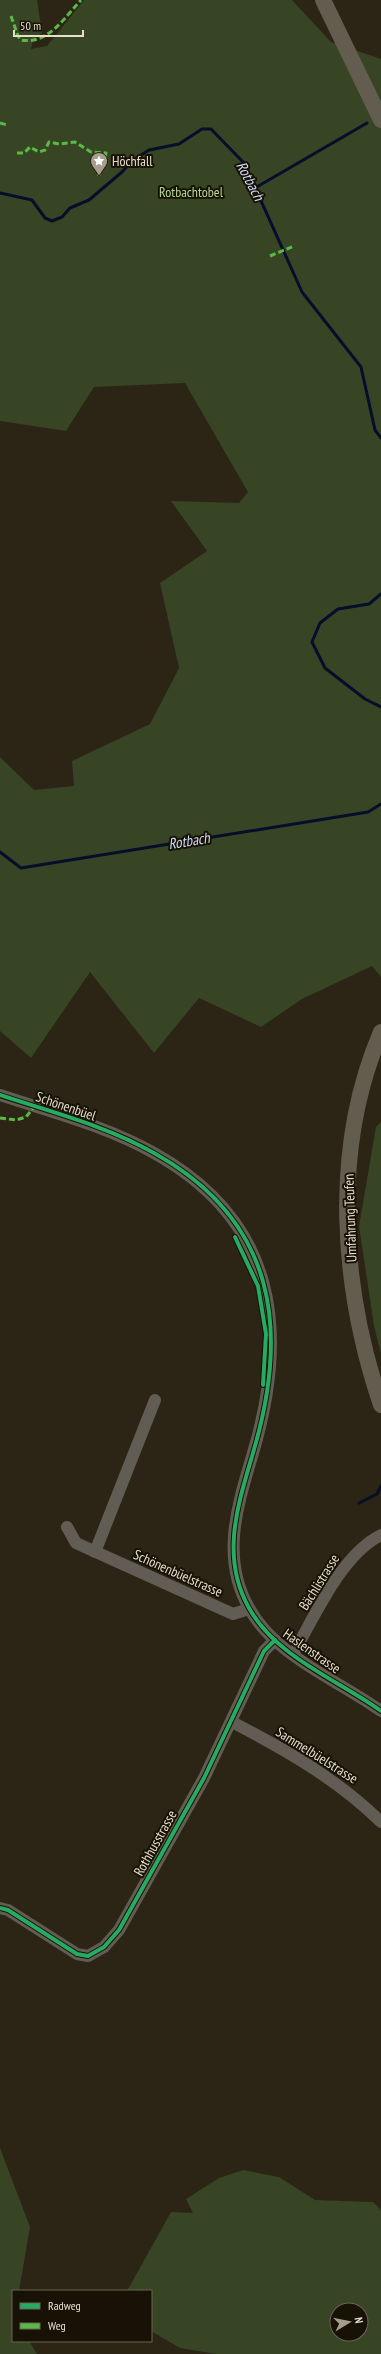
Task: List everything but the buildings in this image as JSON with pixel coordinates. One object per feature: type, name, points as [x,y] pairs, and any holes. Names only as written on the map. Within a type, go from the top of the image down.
[{"type":"main road","points":[[323,0],[344,47],[381,120]]},
{"type":"main road","name":"Umfahrung Teufen","points":[[381,1032],[363,1080],[352,1128],[349,1157],[348,1214],[356,1302],[368,1360],[381,1405]]},
{"type":"street","name":"Schönenbüel","points":[[0,1095],[100,1129],[154,1153],[182,1170],[217,1201],[251,1250],[268,1302],[272,1330],[272,1359],[264,1409]]},
{"type":"street","points":[[95,1552],[155,1400]]},
{"type":"street","name":"Haslenstrasse","points":[[264,1409],[233,1527],[233,1541],[238,1581],[249,1609],[275,1640],[293,1654],[381,1711]]},
{"type":"street","name":"Schönenbüelstrasse","points":[[67,1527],[76,1543],[95,1552],[233,1614],[249,1609]]},
{"type":"street","name":"Bächlistrasse","points":[[293,1654],[350,1560],[364,1546],[381,1535]]},
{"type":"street","name":"Rothhusstrasse","points":[[0,1908],[8,1910],[77,1954],[88,1956],[104,1947],[119,1930],[204,1778],[232,1722],[264,1651],[275,1640]]},
{"type":"street","name":"Sammelbüelstrasse","points":[[232,1722],[318,1770],[356,1797],[381,1822]]},
{"type":"green space","name":"Rotbachtobel","points":[[0,0],[37,0],[42,33],[33,40],[31,49],[47,46],[84,0],[292,0],[331,42],[381,59],[381,977],[372,966],[302,999],[261,1027],[199,998],[154,1053],[90,972],[31,1058],[0,1031],[0,757],[34,790],[74,786],[72,761],[150,724],[179,668],[160,583],[207,551],[171,501],[239,503],[248,492],[185,383],[94,387],[66,431],[0,421]]},
{"type":"green space","points":[[381,1122],[381,1353],[374,1326],[359,1226],[376,1127]]},
{"type":"green space","points":[[0,2148],[30,2227],[19,2290],[12,2290],[12,2342],[30,2342],[37,2354],[0,2354]]},
{"type":"green space","points":[[243,2170],[279,2177],[315,2200],[373,2202],[381,2210],[381,2354],[216,2354],[180,2348],[152,2332],[152,2290],[128,2290],[171,2212],[193,2213],[186,2199],[219,2178]]},
{"type":"waterway","points":[[255,188],[367,123]]},
{"type":"waterway","name":"Rotbach","points":[[0,193],[32,200],[45,218],[52,221],[62,217],[70,208],[89,200],[122,172],[132,161],[149,150],[179,144],[202,129],[211,129],[244,163],[302,292],[361,367],[375,430],[381,438]]},
{"type":"waterway","name":"Rotbach","points":[[381,594],[369,604],[338,609],[320,623],[312,642],[325,668],[365,699],[381,707]]},
{"type":"waterway","name":"Rotbach","points":[[0,852],[21,868],[368,812],[381,804]]},
{"type":"waterway","points":[[359,1503],[377,1494],[381,1486]]},
{"type":"marked path","points":[[11,16],[18,36],[21,40],[40,38],[55,28],[81,0]]},
{"type":"marked path","points":[[0,123],[7,125]]},
{"type":"marked path","points":[[17,153],[24,153],[30,147],[39,152],[45,150],[49,142],[59,144],[75,142],[91,152],[106,153],[104,163],[98,166],[99,176]]},
{"type":"marked path","points":[[270,256],[294,246]]},
{"type":"marked path","points":[[0,1118],[16,1120],[26,1117],[34,1107]]},
{"type":"cycle path","points":[[0,1095],[98,1127],[136,1143],[154,1153],[195,1180],[226,1211],[249,1245],[263,1282],[270,1322],[270,1363],[264,1407],[237,1511],[234,1530],[235,1569],[240,1589],[249,1608],[261,1625],[291,1654],[381,1711]]},
{"type":"cycle path","points":[[235,1237],[258,1286],[266,1334],[263,1385]]},
{"type":"cycle path","points":[[0,1908],[8,1910],[77,1954],[88,1956],[104,1947],[119,1930],[204,1778],[264,1651],[275,1640]]},
{"type":"place","name":"Höchfall","points":[[99,176]]}]
